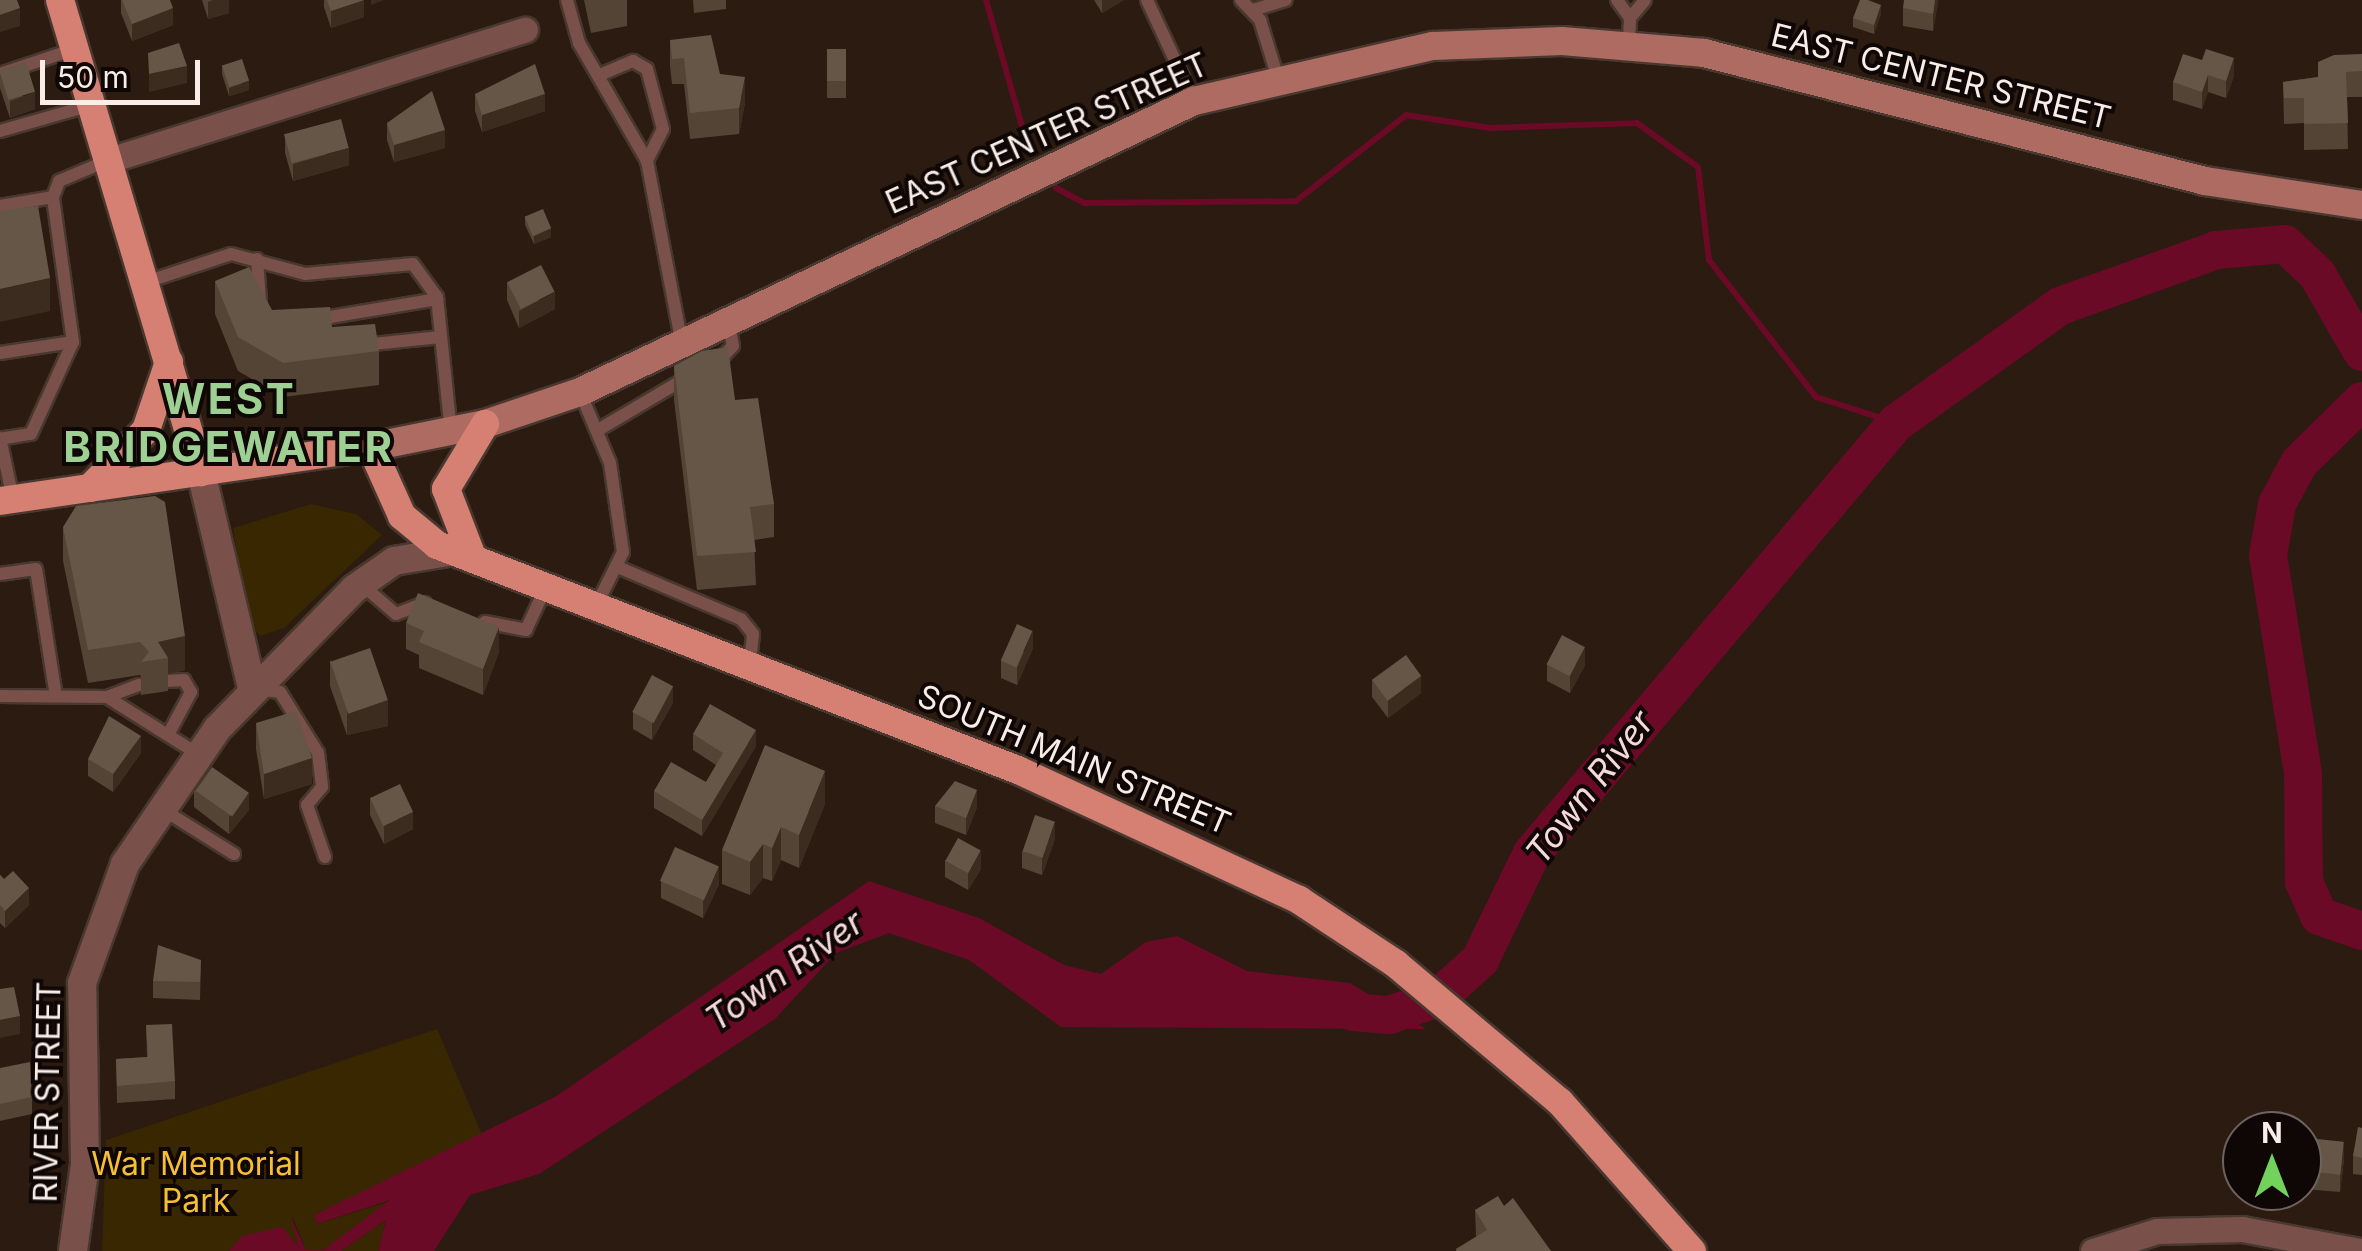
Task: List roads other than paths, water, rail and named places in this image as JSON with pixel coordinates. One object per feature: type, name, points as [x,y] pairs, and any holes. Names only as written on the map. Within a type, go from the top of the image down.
[{"type":"main road","points":[[60,0],[202,472]]},
{"type":"main road","name":"EAST CENTER STREET","points":[[6,500],[371,447],[485,424],[580,392],[1194,101],[1277,75],[1476,42],[1630,31],[2229,187],[2362,206]]},
{"type":"main road","points":[[90,488],[152,421],[170,360]]},
{"type":"main road","points":[[464,555],[446,488],[485,424]]},
{"type":"main road","name":"SOUTH MAIN STREET","points":[[371,447],[402,516],[464,555],[1181,840],[1396,964],[1472,1024],[1560,1102],[1692,1251]]},
{"type":"street","points":[[109,160],[524,30]]},
{"type":"street","points":[[202,472],[252,688]]},
{"type":"street","points":[[368,579],[401,559],[464,555]]},
{"type":"street","name":"RIVER STREET","points":[[74,1251],[83,1202],[85,968],[112,891],[217,729],[252,688],[368,579]]},
{"type":"street","points":[[2093,1251],[2157,1231],[2242,1228],[2360,1251]]},
{"type":"lane","points":[[567,0],[579,44],[602,74],[648,162],[682,344]]},
{"type":"lane","points":[[1147,0],[1194,101]]},
{"type":"lane","points":[[1241,0],[1252,10],[1277,75]]},
{"type":"lane","points":[[1252,10],[1285,0]]},
{"type":"lane","points":[[1617,0],[1630,31]]},
{"type":"lane","points":[[1630,31],[1645,0]]},
{"type":"lane","points":[[0,74],[75,49]]},
{"type":"lane","points":[[602,74],[633,60],[648,69],[663,128],[648,162]]},
{"type":"lane","points":[[0,131],[92,106]]},
{"type":"lane","points":[[6,500],[2,438],[31,434],[73,342],[52,197],[59,181],[109,160]]},
{"type":"lane","points":[[0,206],[52,197]]},
{"type":"lane","points":[[146,282],[232,254],[305,274],[413,264],[438,299],[451,433]]},
{"type":"lane","points":[[257,259],[268,324]]},
{"type":"lane","points":[[305,330],[322,315],[438,299]]},
{"type":"lane","points":[[598,430],[725,360],[728,322]]},
{"type":"lane","points":[[350,346],[441,338]]},
{"type":"lane","points":[[0,353],[73,342]]},
{"type":"lane","points":[[580,392],[610,463],[620,568],[596,606]]},
{"type":"lane","points":[[620,568],[741,619],[753,634],[750,666]]},
{"type":"lane","points":[[0,574],[36,569],[55,692]]},
{"type":"lane","points":[[368,579],[396,614],[430,600],[446,607]]},
{"type":"lane","points":[[462,613],[526,630],[546,587]]},
{"type":"lane","points":[[166,681],[184,680],[191,692],[169,733]]},
{"type":"lane","points":[[106,698],[140,685]]},
{"type":"lane","points":[[252,688],[280,692],[318,754],[322,787],[307,805],[325,857]]},
{"type":"lane","points":[[0,696],[55,692],[106,698],[198,754]]},
{"type":"lane","points":[[162,809],[234,854]]},
{"type":"water","points":[[869,881],[979,918],[1064,965],[1101,974],[1146,942],[1177,936],[1247,971],[1350,983],[1426,1029],[1061,1027],[969,960],[889,933],[836,953],[775,1019],[539,1174],[470,1195],[434,1251],[378,1251],[386,1220],[341,1251],[229,1251],[242,1236],[282,1227],[299,1248],[290,1216],[306,1250],[323,1250],[390,1200],[317,1224],[314,1215],[555,1097]]},
{"type":"waterway","points":[[986,0],[1028,147]]},
{"type":"waterway","points":[[1056,188],[1084,203],[1296,201],[1406,115],[1490,128],[1637,123],[1698,167],[1709,260],[1816,397],[1896,423]]},
{"type":"waterway","points":[[1353,1012],[1389,1015],[1438,998],[1480,960],[1532,853],[1896,423],[2060,306],[2216,250],[2285,244],[2317,274],[2362,352]]},
{"type":"waterway","name":"Town River","points":[[2362,401],[2299,463],[2277,504],[2268,555],[2303,774],[2304,882],[2319,916],[2362,931]]},
{"type":"district","name":"WEST BRIDGEWATER","points":[[229,423]]},
{"type":"park label","name":"War Memorial Park","points":[[196,1184]]}]
